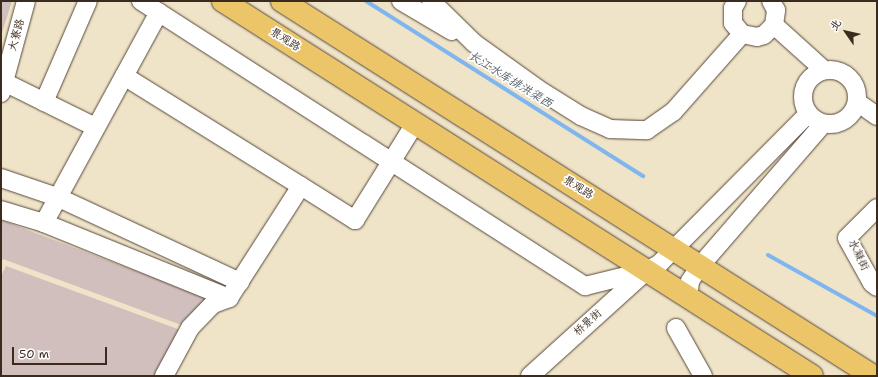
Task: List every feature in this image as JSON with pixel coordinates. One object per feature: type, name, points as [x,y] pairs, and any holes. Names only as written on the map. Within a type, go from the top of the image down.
[{"type":"main road","name":"景观路","points":[[224,1],[416,122],[688,298],[812,376]]},
{"type":"main road","name":"景观路","points":[[282,1],[873,376]]},
{"type":"street","name":"大寮路","points":[[3,88],[6,56],[26,1]]},
{"type":"street","points":[[44,102],[88,1]]},
{"type":"street","points":[[141,1],[586,286],[646,271],[659,264],[673,248],[808,114]]},
{"type":"street","points":[[401,1],[474,43],[581,116],[610,129],[647,130],[673,112],[742,34]]},
{"type":"street","points":[[431,1],[474,43]]},
{"type":"street","points":[[737,1],[732,16],[737,30],[742,34],[757,37],[764,35],[774,25],[776,10],[771,1]]},
{"type":"street","points":[[44,223],[159,12]]},
{"type":"street","points":[[774,25],[824,70],[842,72],[849,78],[857,93],[857,102],[849,118],[841,123],[823,124],[808,114],[802,96],[804,87],[809,79],[824,70]]},
{"type":"street","points":[[124,76],[354,220],[416,122]]},
{"type":"street","points":[[3,88],[44,102],[96,127]]},
{"type":"street","points":[[857,102],[877,116]]},
{"type":"street","points":[[688,298],[690,281],[700,266],[823,124]]},
{"type":"street","points":[[1,178],[57,197],[240,282]]},
{"type":"street","points":[[164,376],[190,328],[213,304],[229,298],[301,186]]},
{"type":"street","name":"水凝街","points":[[877,208],[847,238],[872,283],[877,287]]},
{"type":"street","points":[[1,210],[44,223],[229,298]]},
{"type":"street","name":"桥景街","points":[[530,376],[646,271]]},
{"type":"street","points":[[676,328],[703,376]]},
{"type":"shaded area","points":[[1,1],[12,1],[1,36]]},
{"type":"shaded area","points":[[1,220],[210,299],[184,326],[3,259],[1,263]]},
{"type":"shaded area","points":[[6,266],[183,331],[159,376],[1,376],[1,276]]},
{"type":"waterway","name":"长江水库排洪渠西","points":[[366,1],[643,176]]},
{"type":"waterway","name":"长江水库排洪渠西","points":[[768,255],[877,316]]}]
